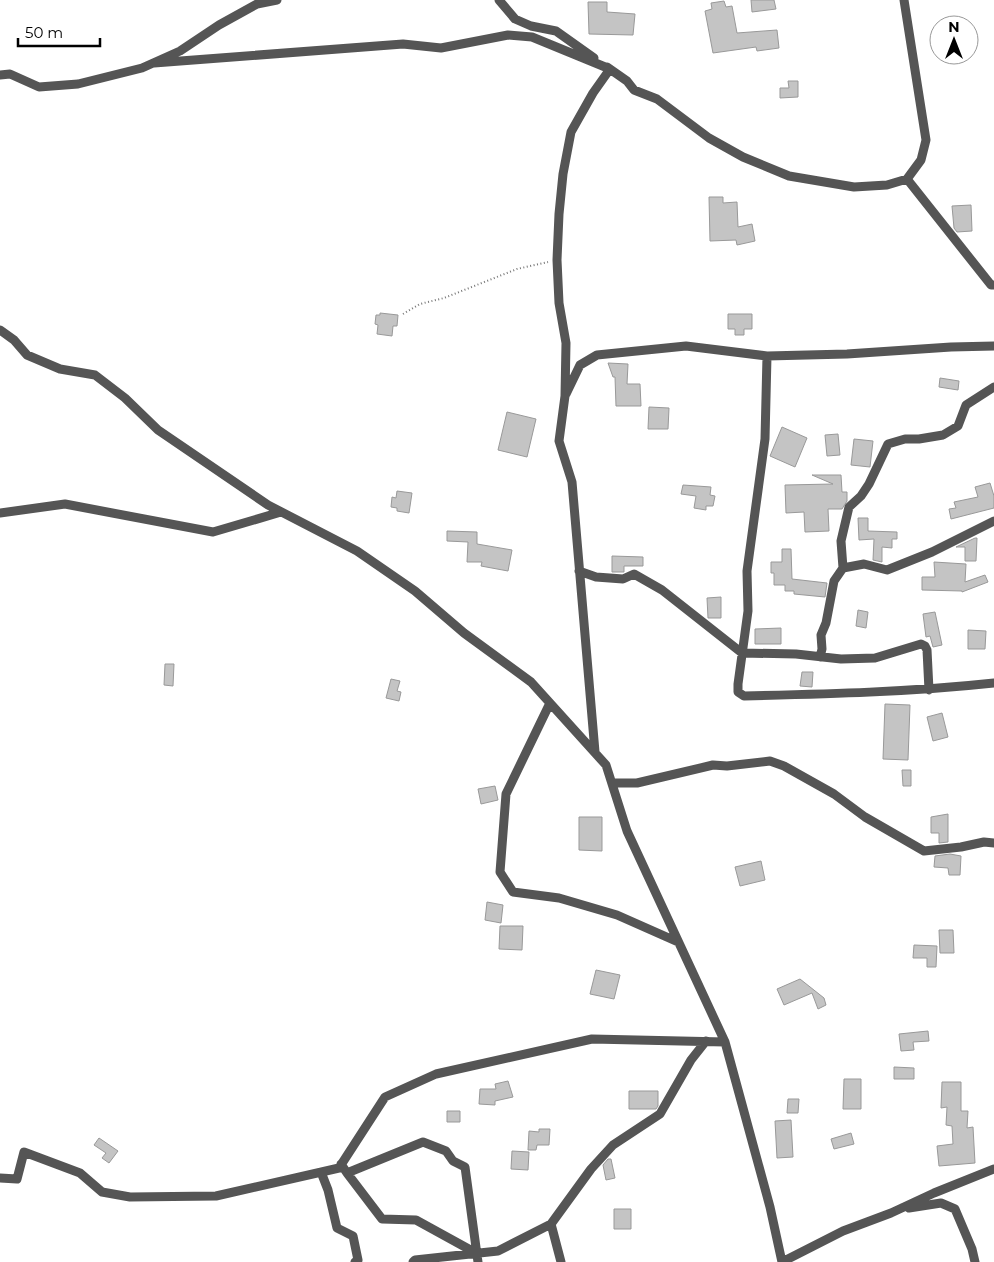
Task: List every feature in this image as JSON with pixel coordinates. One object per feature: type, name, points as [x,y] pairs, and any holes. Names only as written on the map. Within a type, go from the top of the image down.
[{"type":"street","points":[[0,75],[10,74],[39,87],[78,84],[142,68],[180,51],[255,2],[277,0]]},
{"type":"street","points":[[499,0],[515,19],[531,26],[556,31],[610,68],[627,81],[634,90],[657,99],[710,138],[743,157],[789,176],[854,186],[887,185],[907,179],[921,160],[926,140],[904,0]]},
{"type":"street","points":[[154,63],[403,44],[441,48],[508,35],[532,37],[610,68]]},
{"type":"street","points":[[595,753],[572,482],[559,441],[565,396],[566,343],[559,303],[557,260],[563,174],[571,132],[593,93],[610,68]]},
{"type":"street","points":[[907,179],[992,285],[994,285]]},
{"type":"street","points":[[0,330],[14,340],[27,355],[60,370],[95,375],[125,398],[158,430],[268,505],[357,551],[416,591],[464,633],[531,682],[606,765],[626,831],[725,1042],[770,1207],[782,1262],[843,1231],[994,1169]]},
{"type":"street","points":[[565,396],[580,366],[597,355],[686,346],[767,356],[847,354],[994,346]]},
{"type":"street","points":[[767,356],[766,439],[747,571],[748,611],[738,692],[744,696],[929,690],[994,683]]},
{"type":"street","points":[[820,657],[822,649],[821,635],[826,623],[834,581],[843,568],[842,541],[849,507],[861,496],[869,484],[888,444],[905,438],[919,439],[943,435],[958,426],[966,405],[994,387]]},
{"type":"street","points":[[0,513],[64,504],[213,532],[281,512]]},
{"type":"street","points":[[843,568],[864,564],[887,570],[932,552],[994,522]]},
{"type":"street","points":[[579,571],[596,577],[623,579],[634,574],[662,590],[742,653],[796,654],[842,659],[875,658],[921,644],[927,650],[929,690]]},
{"type":"street","points":[[550,703],[506,794],[500,872],[513,892],[559,898],[617,915],[678,942]]},
{"type":"street","points":[[612,783],[637,782],[713,765],[727,766],[770,761],[784,766],[834,794],[865,817],[924,850],[960,847],[984,842],[994,843]]},
{"type":"street","points":[[0,1178],[17,1179],[24,1152],[80,1173],[102,1192],[130,1197],[216,1196],[339,1168],[385,1097],[436,1074],[592,1039],[725,1042]]},
{"type":"street","points":[[413,1262],[415,1260],[478,1258],[498,1251],[551,1224],[591,1169],[612,1145],[660,1114],[692,1060],[706,1041]]},
{"type":"street","points":[[347,1173],[424,1142],[446,1151],[453,1161],[465,1167],[478,1258]]},
{"type":"street","points":[[341,1164],[382,1219],[416,1220],[478,1258]]},
{"type":"street","points":[[321,1172],[328,1190],[337,1228],[353,1236],[358,1260],[355,1262]]},
{"type":"street","points":[[900,1209],[941,1203],[955,1209],[975,1262]]},
{"type":"street","points":[[551,1224],[561,1262]]},
{"type":"path","points":[[402,314],[420,304],[444,298],[517,269],[557,260]]},
{"type":"building","points":[[751,0],[774,0],[776,9],[752,12]]},
{"type":"building","points":[[724,1],[726,7],[732,6],[737,33],[777,30],[779,48],[757,51],[756,47],[713,53],[705,11],[712,9],[711,3]]},
{"type":"building","points":[[588,2],[607,2],[607,12],[635,14],[633,35],[589,34]]},
{"type":"building","points":[[788,81],[798,81],[798,97],[780,98],[780,88],[789,88]]},
{"type":"building","points":[[709,197],[723,197],[723,203],[737,202],[738,227],[752,224],[755,241],[737,245],[736,240],[710,241]]},
{"type":"building","points":[[971,205],[972,231],[957,232],[954,228],[952,206]]},
{"type":"building","points":[[380,313],[398,315],[397,326],[393,326],[392,336],[377,334],[376,315],[380,315]]},
{"type":"building","points":[[728,314],[752,314],[752,329],[744,329],[744,335],[735,335],[735,329],[728,329]]},
{"type":"building","points":[[608,363],[628,364],[627,384],[640,384],[641,406],[616,406],[615,377],[613,377]]},
{"type":"building","points":[[940,378],[959,381],[958,390],[939,387]]},
{"type":"building","points":[[649,407],[669,408],[668,429],[648,429]]},
{"type":"building","points":[[507,412],[536,419],[527,457],[498,450]]},
{"type":"building","points":[[782,427],[807,438],[795,467],[770,456]]},
{"type":"building","points":[[838,434],[840,455],[827,456],[825,435]]},
{"type":"building","points":[[854,439],[873,441],[870,467],[851,465]]},
{"type":"building","points":[[812,475],[841,475],[842,492],[847,492],[847,501],[842,509],[828,509],[829,531],[805,532],[804,512],[786,513],[785,485],[833,484]]},
{"type":"building","points":[[990,483],[994,496],[994,508],[951,519],[949,509],[956,508],[954,502],[978,497],[975,487]]},
{"type":"building","points":[[683,485],[711,487],[710,495],[715,496],[713,506],[706,506],[706,510],[694,508],[696,496],[681,494]]},
{"type":"building","points":[[397,491],[412,493],[409,513],[397,511],[397,508],[391,507],[392,497],[396,498]]},
{"type":"building","points":[[858,518],[868,518],[868,531],[897,532],[897,539],[892,539],[892,548],[882,547],[882,562],[873,560],[874,539],[859,540]]},
{"type":"building","points":[[447,531],[477,532],[477,544],[512,550],[508,571],[481,566],[482,562],[467,562],[468,542],[447,541]]},
{"type":"building","points":[[977,538],[976,561],[965,561],[965,547],[956,547]]},
{"type":"building","points":[[782,549],[791,549],[792,579],[827,583],[825,597],[794,594],[794,591],[785,591],[785,585],[774,585],[774,573],[771,573],[771,562],[782,562]]},
{"type":"building","points":[[612,556],[643,557],[643,566],[624,566],[624,572],[612,572]]},
{"type":"building","points":[[934,562],[966,564],[965,582],[985,575],[988,582],[962,592],[922,590],[922,577],[935,577]]},
{"type":"building","points":[[721,597],[721,618],[708,618],[707,598]]},
{"type":"building","points":[[858,610],[868,612],[866,628],[856,626]]},
{"type":"building","points":[[935,612],[942,645],[933,647],[930,636],[926,637],[923,614]]},
{"type":"building","points":[[781,628],[781,644],[755,644],[755,629]]},
{"type":"building","points":[[968,630],[986,631],[985,649],[968,649]]},
{"type":"building","points":[[165,664],[174,664],[173,686],[164,685]]},
{"type":"building","points":[[802,672],[813,672],[812,687],[800,686]]},
{"type":"building","points":[[391,679],[400,681],[397,691],[401,692],[399,701],[386,698]]},
{"type":"building","points":[[885,704],[910,705],[908,760],[883,759]]},
{"type":"building","points":[[942,713],[948,737],[933,741],[927,717]]},
{"type":"building","points":[[902,770],[911,770],[911,786],[903,786]]},
{"type":"building","points":[[495,786],[498,800],[481,804],[478,789]]},
{"type":"building","points":[[948,814],[948,842],[939,843],[939,833],[931,833],[931,817]]},
{"type":"building","points":[[579,817],[602,817],[602,851],[579,850]]},
{"type":"building","points":[[950,854],[961,856],[960,875],[949,875],[948,868],[934,867],[935,856]]},
{"type":"building","points":[[761,861],[765,880],[740,886],[735,867]]},
{"type":"building","points":[[487,902],[503,905],[501,923],[485,920]]},
{"type":"building","points":[[500,926],[523,926],[522,950],[499,949]]},
{"type":"building","points":[[939,930],[953,930],[954,953],[940,953]]},
{"type":"building","points":[[914,945],[937,946],[936,967],[927,967],[927,958],[913,958]]},
{"type":"building","points":[[596,970],[620,975],[614,999],[590,994]]},
{"type":"building","points":[[800,979],[824,998],[826,1005],[818,1009],[812,993],[784,1005],[777,989]]},
{"type":"building","points":[[928,1031],[929,1041],[913,1042],[914,1050],[901,1051],[899,1034]]},
{"type":"building","points":[[894,1067],[914,1068],[914,1079],[894,1079]]},
{"type":"building","points":[[844,1079],[861,1079],[861,1109],[843,1109]]},
{"type":"building","points":[[508,1081],[513,1097],[495,1101],[495,1105],[479,1104],[480,1089],[496,1089],[495,1084]]},
{"type":"building","points":[[942,1082],[961,1082],[961,1111],[968,1111],[967,1128],[973,1127],[975,1163],[939,1166],[937,1146],[953,1144],[952,1126],[946,1125],[947,1107],[941,1108]]},
{"type":"building","points":[[629,1091],[658,1091],[658,1106],[656,1109],[629,1109]]},
{"type":"building","points":[[788,1099],[799,1099],[798,1113],[787,1113]]},
{"type":"building","points":[[447,1111],[460,1111],[460,1122],[447,1122]]},
{"type":"building","points":[[791,1120],[793,1157],[777,1158],[775,1121]]},
{"type":"building","points":[[539,1129],[550,1129],[549,1145],[537,1145],[536,1150],[528,1150],[529,1131],[539,1132]]},
{"type":"building","points":[[851,1133],[854,1144],[834,1149],[831,1139]]},
{"type":"building","points":[[99,1138],[118,1151],[109,1163],[102,1158],[106,1153],[94,1145]]},
{"type":"building","points":[[512,1151],[529,1152],[528,1170],[511,1169]]},
{"type":"building","points":[[608,1159],[611,1159],[615,1178],[606,1180],[603,1165]]},
{"type":"building","points":[[614,1209],[631,1209],[631,1229],[614,1229]]}]
